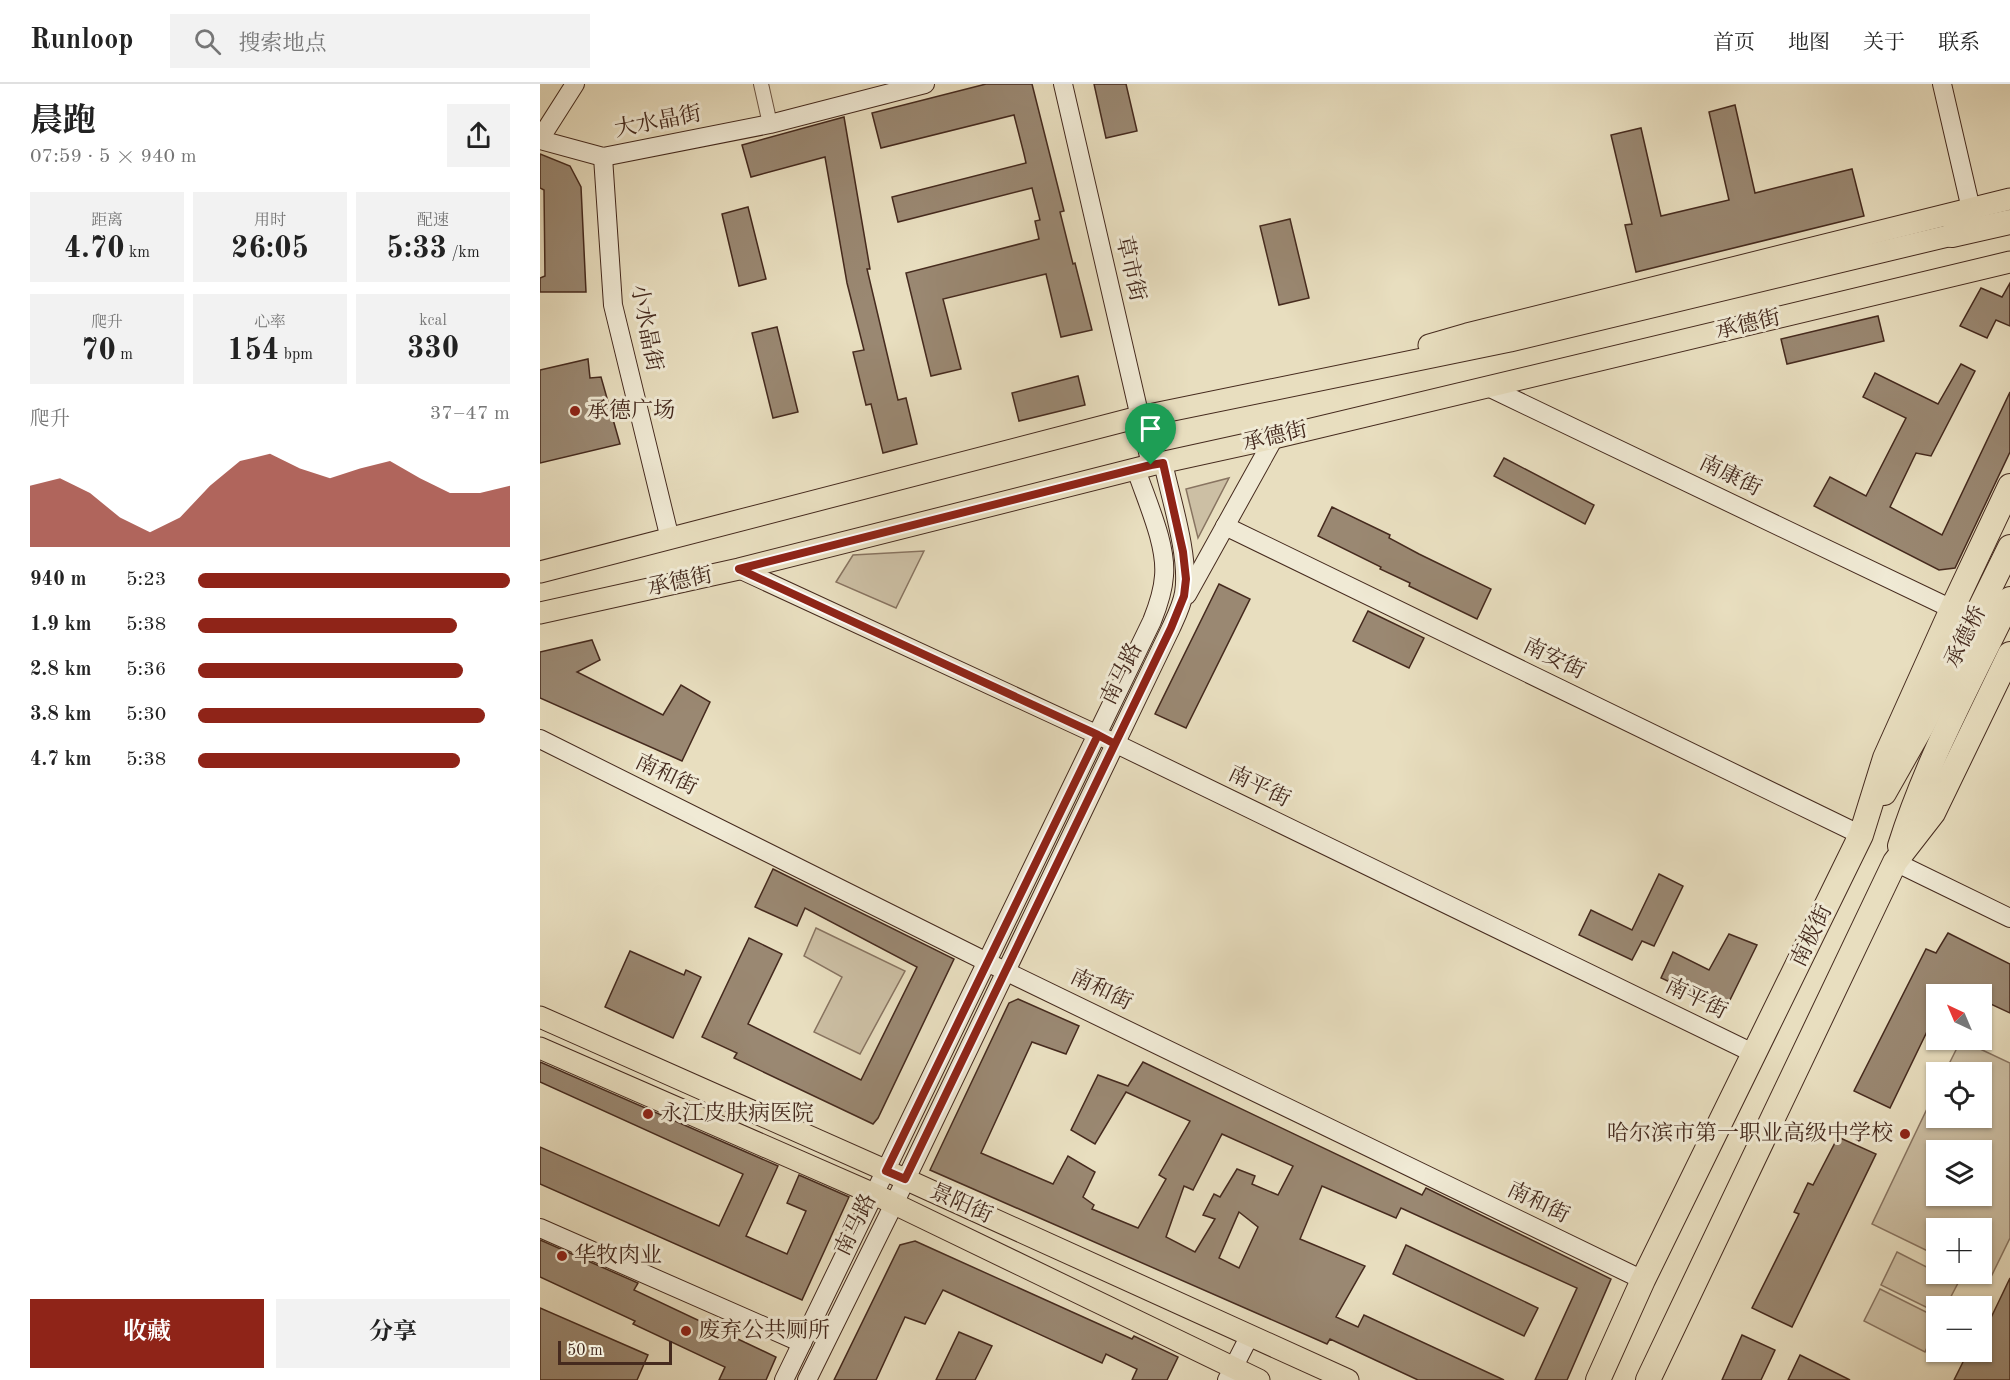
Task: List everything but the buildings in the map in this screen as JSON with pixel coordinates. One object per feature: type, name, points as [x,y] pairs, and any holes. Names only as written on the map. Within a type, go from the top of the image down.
[{"type":"highway","points":[[1952,235],[2010,222]]},
{"type":"highway","name":"南极街","points":[[1598,1380],[1643,1280],[1861,835],[1885,758],[2010,486]]},
{"type":"highway","name":"承德桥","points":[[1861,835],[1922,726],[2010,547]]},
{"type":"highway","name":"承德桥","points":[[1895,862],[1912,809],[1941,742],[2010,599]]},
{"type":"highway","name":"南极街","points":[[1648,1380],[1895,862],[1933,813],[2010,654]]},
{"type":"main road","points":[[1299,386],[1467,334],[2010,199]]},
{"type":"main road","points":[[540,572],[1139,417],[1510,341],[1952,235]]},
{"type":"main road","name":"承德街","points":[[540,613],[739,569],[1150,466],[2010,262]]},
{"type":"main road","name":"景阳街","points":[[540,1017],[1348,1380]]},
{"type":"main road","name":"景阳街","points":[[540,1048],[874,1194],[1230,1374],[1259,1380]]},
{"type":"street","points":[[540,140],[575,84]]},
{"type":"street","points":[[761,84],[770,124]]},
{"type":"street","name":"草市街","points":[[1063,84],[1150,466]]},
{"type":"street","points":[[1942,84],[1971,209]]},
{"type":"street","name":"大水晶街","points":[[540,140],[603,157],[770,124],[919,85]]},
{"type":"street","name":"小水晶街","points":[[603,157],[613,305],[670,540]]},
{"type":"street","name":"南康街","points":[[1488,387],[1952,609]]},
{"type":"street","points":[[1176,615],[1274,438]]},
{"type":"street","name":"南马路","points":[[784,1380],[874,1194],[895,1175],[1005,971],[1184,596],[1186,579],[1183,552],[1150,466]]},
{"type":"street","name":"南马路","points":[[807,1380],[894,1204],[895,1175],[988,962],[1161,599],[1164,559],[1150,466]]},
{"type":"street","name":"南安街","points":[[1225,526],[1861,835]]},
{"type":"street","name":"南平街","points":[[739,569],[1098,735],[1755,1054]]},
{"type":"street","name":"南和街","points":[[540,739],[1005,971],[1643,1280]]},
{"type":"street","points":[[1895,862],[2010,918]]},
{"type":"street","points":[[540,1228],[802,1343]]},
{"type":"street","points":[[1230,1374],[1250,1335]]},
{"type":"shaded area","points":[[1229,478],[1198,538],[1186,489]]},
{"type":"shaded area","points":[[924,551],[896,608],[836,582],[853,555]]},
{"type":"shaded area","points":[[816,928],[905,971],[860,1054],[814,1032],[842,977],[804,956]]},
{"type":"shaded area","points":[[1956,1050],[1982,1050],[2010,1063],[2010,1238],[1992,1275],[1992,1218],[1926,1218],[1926,1250],[1872,1224],[1926,1111],[1926,1128],[1992,1128],[1992,1062],[1950,1062]]},
{"type":"shaded area","points":[[1897,1252],[1926,1267],[1926,1284],[1957,1284],[1951,1296],[1926,1296],[1926,1307],[1881,1285]]},
{"type":"shaded area","points":[[1880,1289],[1926,1312],[1925,1352],[1864,1321]]},
{"type":"place","name":"承德广场","points":[[575,411]]},
{"type":"place","name":"永江皮肤病医院","points":[[648,1114]]},
{"type":"place","name":"哈尔滨市第一职业高级中学校","points":[[1905,1134]]},
{"type":"place","name":"华牧肉业","points":[[562,1256]]},
{"type":"place","name":"废弃公共厕所","points":[[686,1331]]},
{"type":"route","points":[[1151,465],[739,569],[1098,735],[1115,744],[905,1179],[886,1171],[1098,735],[1115,744],[1184,596],[1186,579],[1183,552],[1163,463],[1151,465]]}]
